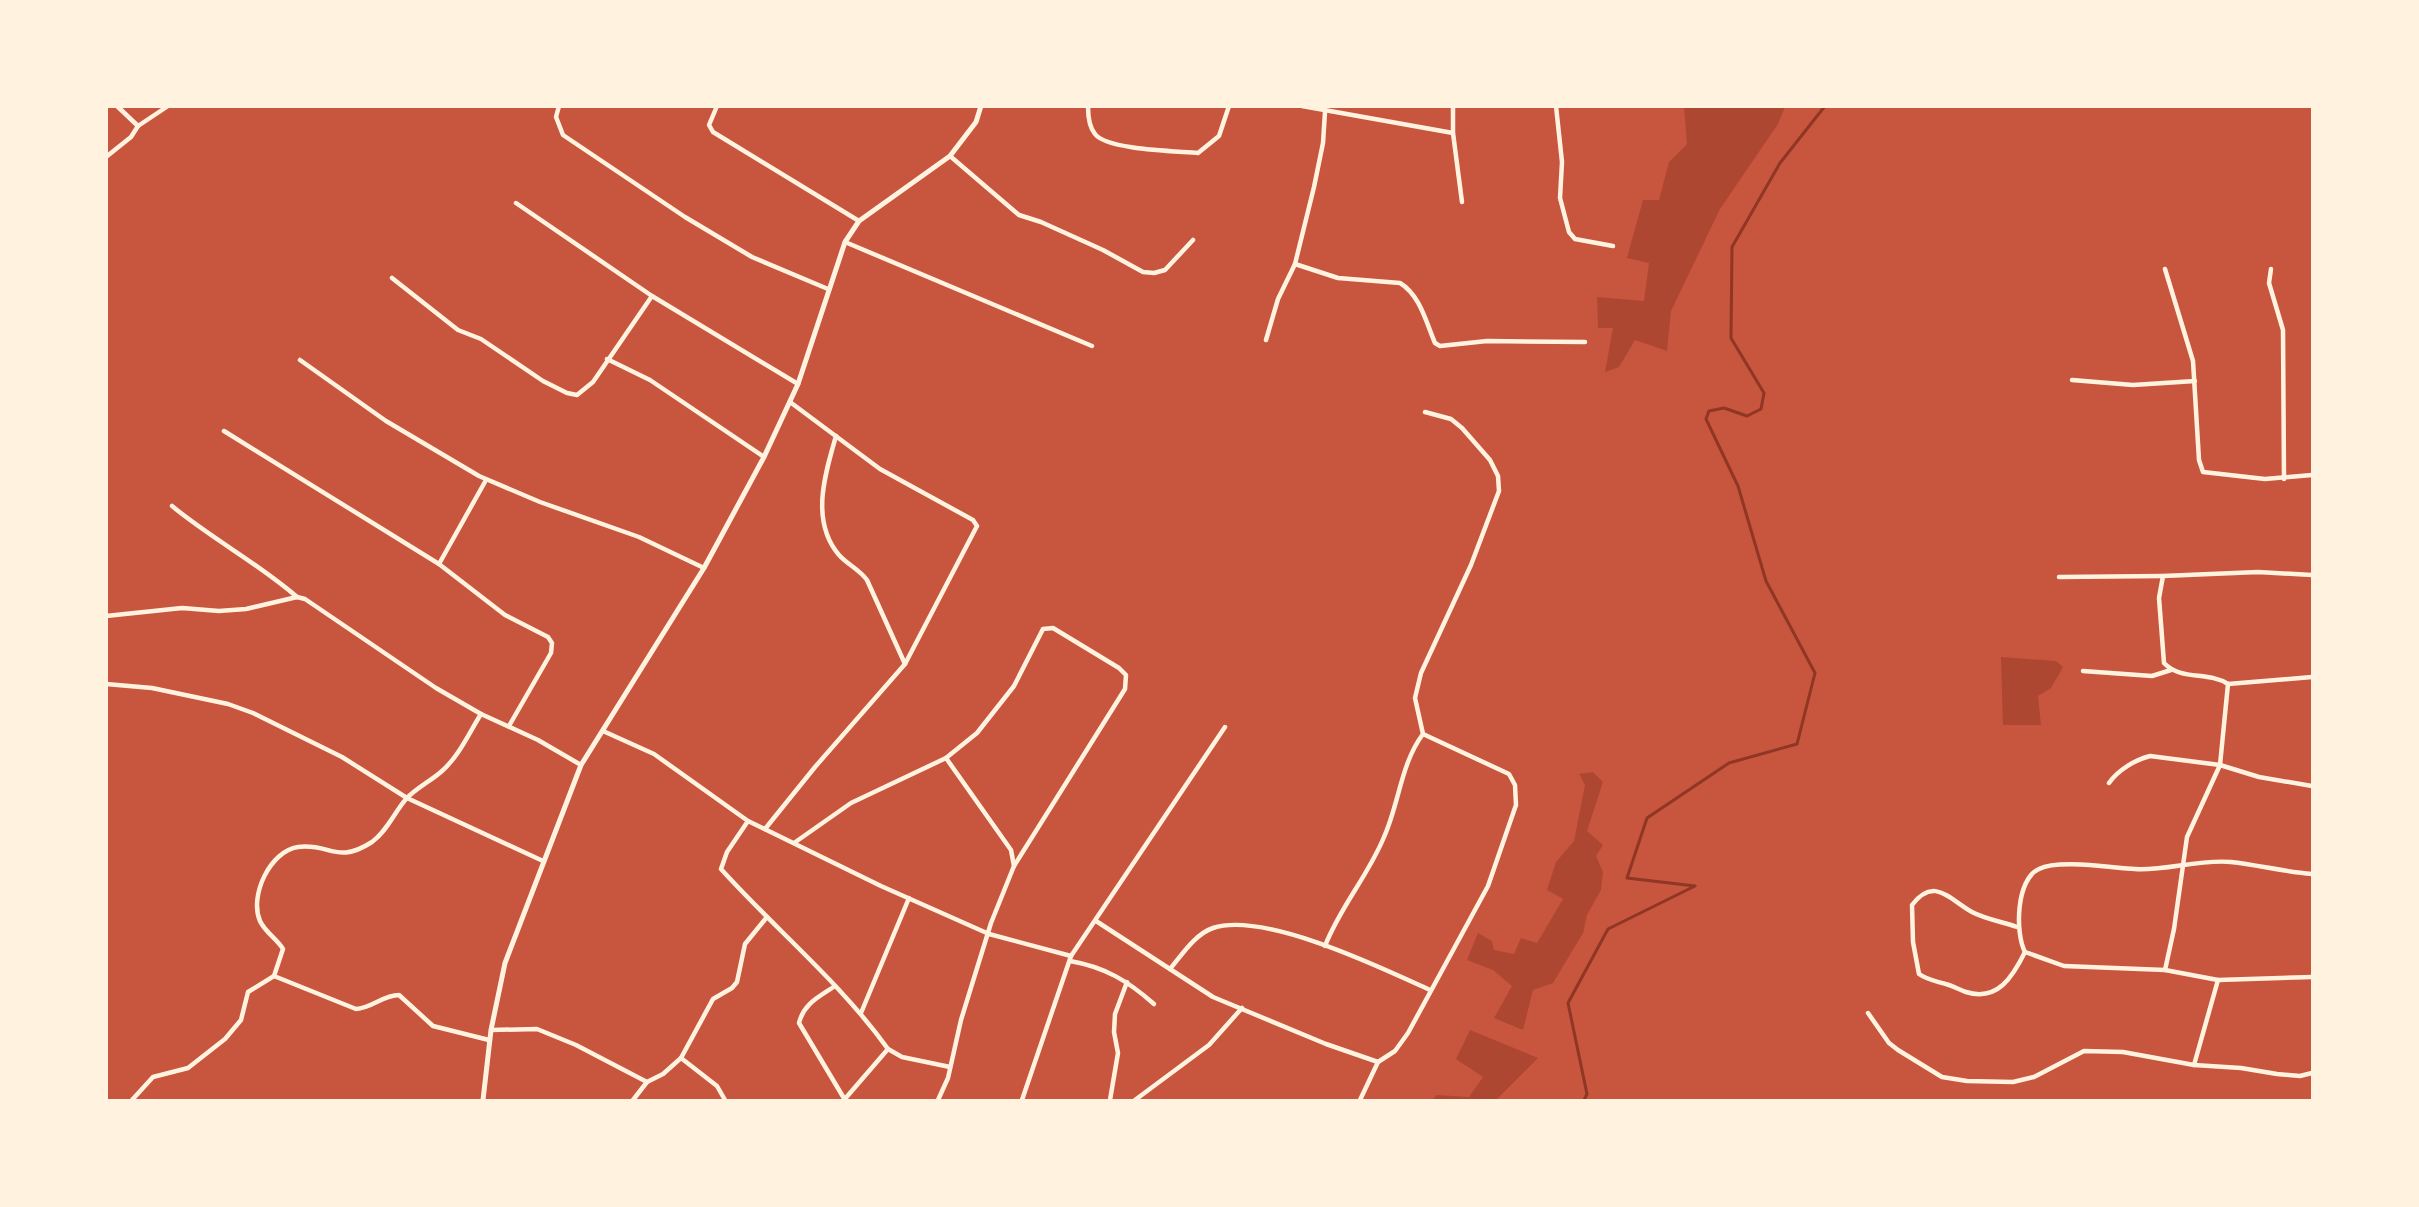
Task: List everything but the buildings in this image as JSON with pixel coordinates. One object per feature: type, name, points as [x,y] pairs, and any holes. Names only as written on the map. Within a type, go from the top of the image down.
[{"type":"street","points":[[117,106],[138,126]]},
{"type":"street","points":[[106,157],[131,136],[138,126],[168,106]]},
{"type":"street","points":[[558,106],[556,117],[563,135],[591,154],[685,217],[752,257],[828,289]]},
{"type":"street","points":[[717,106],[709,125],[713,132],[859,222]]},
{"type":"street","points":[[483,1101],[489,1040],[505,963],[581,765],[704,568],[764,457],[798,384],[845,242],[859,222],[950,156],[976,122],[981,106]]},
{"type":"street","points":[[1088,106],[1094,133],[1101,139],[1124,145],[1198,153],[1219,136],[1229,106]]},
{"type":"street","points":[[1302,106],[1325,112],[1453,133]]},
{"type":"street","points":[[1453,106],[1453,133],[1462,202]]},
{"type":"street","points":[[1556,106],[1562,162],[1560,198],[1569,232],[1575,239],[1612,246]]},
{"type":"street","points":[[1266,340],[1278,299],[1295,264],[1316,176],[1325,112]]},
{"type":"street","points":[[950,156],[1018,215],[1041,222],[1103,250],[1143,272],[1154,273],[1165,270],[1193,240]]},
{"type":"street","points":[[516,203],[652,296],[798,384]]},
{"type":"street","points":[[845,242],[1092,346]]},
{"type":"street","points":[[1295,264],[1338,278],[1400,283],[1409,288],[1418,301],[1435,343],[1440,346],[1488,341],[1585,342]]},
{"type":"street","points":[[2165,269],[2193,361],[2199,460],[2203,472],[2284,479],[2313,475]]},
{"type":"street","points":[[2271,269],[2269,283],[2283,330],[2284,479]]},
{"type":"street","points":[[392,279],[458,330],[481,339],[543,381],[567,393],[577,395],[584,391],[652,296]]},
{"type":"street","points":[[607,359],[650,381],[764,457]]},
{"type":"street","points":[[300,360],[386,421],[486,480],[639,537],[704,568]]},
{"type":"street","points":[[2072,380],[2133,386],[2195,381]]},
{"type":"street","points":[[765,829],[815,767],[905,664],[977,526],[973,520],[880,469],[790,402]]},
{"type":"street","points":[[1325,946],[1338,914],[1373,862],[1385,835],[1411,754],[1423,734],[1415,698],[1421,673],[1472,565],[1499,491],[1498,476],[1490,460],[1462,428],[1451,419],[1425,412]]},
{"type":"street","points":[[224,431],[439,564],[497,610],[548,637],[552,643],[551,653],[509,726]]},
{"type":"street","points":[[836,436],[824,476],[823,522],[838,554],[861,572],[867,580],[905,664]]},
{"type":"street","points":[[439,564],[486,480]]},
{"type":"street","points":[[172,506],[197,527],[269,573],[297,597],[318,606],[436,688],[481,714],[509,726],[581,765]]},
{"type":"street","points":[[2060,577],[2258,573],[2313,575]]},
{"type":"street","points":[[2163,576],[2159,598],[2162,652],[2164,663],[2171,670]]},
{"type":"street","points":[[106,616],[182,608],[219,611],[246,609],[297,597]]},
{"type":"street","points":[[794,843],[825,819],[879,787],[946,758],[977,733],[1014,686],[1044,629],[1053,628],[1066,634],[1126,675],[1125,689],[1014,867],[990,923],[989,934],[938,1101]]},
{"type":"street","points":[[2083,671],[2151,676],[2171,670],[2217,676],[2228,684],[2313,677]]},
{"type":"street","points":[[106,684],[152,688],[228,704],[253,712],[342,757],[407,798],[543,861]]},
{"type":"street","points":[[2165,970],[2187,837],[2220,765],[2228,684]]},
{"type":"street","points":[[132,1101],[153,1077],[188,1068],[225,1039],[241,1020],[248,992],[274,976],[284,949],[260,921],[257,908],[258,892],[265,874],[279,857],[291,848],[301,847],[343,855],[352,853],[383,831],[407,798],[454,760],[481,714]]},
{"type":"street","points":[[1022,1101],[1070,958],[1225,727]]},
{"type":"street","points":[[603,731],[654,754],[748,820],[765,829],[989,934],[1095,965],[1127,982],[1154,1005]]},
{"type":"street","points":[[1360,1101],[1378,1062],[1395,1051],[1408,1033],[1488,886],[1516,805],[1515,785],[1509,774],[1423,734]]},
{"type":"street","points":[[2109,783],[2114,775],[2140,758],[2150,756],[2220,765],[2259,777],[2313,786]]},
{"type":"street","points":[[946,758],[1011,850],[1014,867]]},
{"type":"street","points":[[748,820],[727,852],[722,869],[810,956],[861,1013],[888,1049],[902,1057],[950,1067]]},
{"type":"street","points":[[2313,874],[2230,862],[2183,863],[2138,869],[2088,864],[2040,868],[2028,878],[2017,927],[2019,942],[2025,952],[2064,966],[2165,970],[2218,980],[2313,977]]},
{"type":"street","points":[[2017,927],[1973,912],[1938,890],[1926,892],[1912,905],[1913,942],[1919,974],[1928,981],[1951,985],[1966,992],[1992,993],[2011,980],[2025,952]]},
{"type":"street","points":[[861,1013],[909,898]]},
{"type":"street","points":[[633,1101],[647,1082],[663,1074],[681,1058],[713,999],[732,988],[737,982],[745,944],[768,917]]},
{"type":"street","points":[[1096,921],[1213,997],[1326,1044],[1378,1062]]},
{"type":"street","points":[[1170,969],[1200,936],[1213,928],[1249,926],[1266,928],[1325,946],[1386,969],[1430,990]]},
{"type":"street","points":[[274,976],[356,1009],[369,1008],[392,995],[399,995],[433,1026],[489,1040]]},
{"type":"street","points":[[2194,1065],[2218,980]]},
{"type":"street","points":[[1110,1101],[1118,1053],[1114,1032],[1114,1014],[1127,982]]},
{"type":"street","points":[[835,986],[809,1003],[802,1012],[799,1023],[845,1100],[888,1049]]},
{"type":"street","points":[[1135,1101],[1209,1045],[1242,1008]]},
{"type":"street","points":[[1868,1013],[1889,1043],[1898,1050],[1942,1077],[1967,1081],[2013,1082],[2034,1077],[2084,1051],[2122,1052],[2194,1065],[2289,1075],[2313,1073]]},
{"type":"street","points":[[491,1030],[537,1029],[576,1045],[647,1082]]},
{"type":"street","points":[[681,1058],[717,1086],[725,1101]]},
{"type":"shaded area","points":[[1684,107],[1785,107],[1778,124],[1720,209],[1671,311],[1667,351],[1635,340],[1619,367],[1605,372],[1613,328],[1598,328],[1597,297],[1644,301],[1649,263],[1627,258],[1643,200],[1659,200],[1669,162],[1687,144]]},
{"type":"shaded area","points":[[2001,657],[2056,661],[2063,667],[2051,688],[2038,696],[2041,725],[2003,725]]},
{"type":"shaded area","points":[[1593,772],[1603,782],[1587,831],[1603,845],[1596,856],[1603,872],[1601,890],[1587,915],[1583,933],[1553,983],[1533,990],[1523,1030],[1494,1018],[1512,986],[1493,970],[1467,960],[1478,933],[1492,941],[1494,950],[1514,954],[1521,938],[1537,943],[1563,899],[1547,890],[1556,862],[1574,841],[1585,785],[1579,774]]},
{"type":"shaded area","points":[[1470,1030],[1538,1058],[1496,1100],[1432,1100],[1437,1095],[1469,1097],[1483,1077],[1456,1059]]},
{"type":"waterway","points":[[1584,1100],[1587,1094],[1568,1003],[1608,929],[1695,886],[1627,878],[1647,818],[1729,763],[1797,744],[1815,673],[1766,581],[1738,486],[1706,419],[1709,411],[1724,408],[1747,416],[1761,409],[1764,393],[1731,338],[1732,247],[1780,163],[1825,106]]}]
